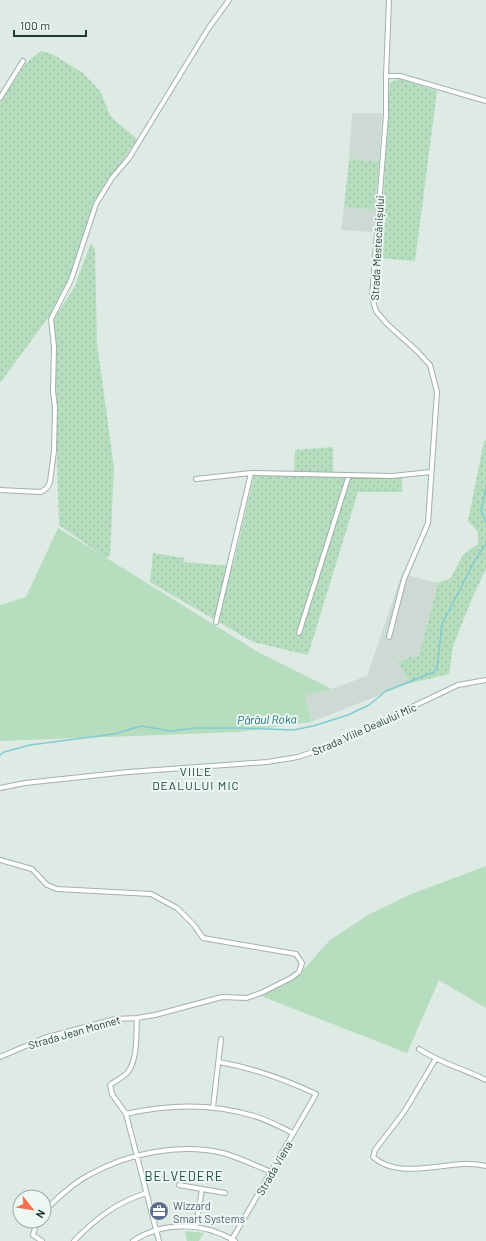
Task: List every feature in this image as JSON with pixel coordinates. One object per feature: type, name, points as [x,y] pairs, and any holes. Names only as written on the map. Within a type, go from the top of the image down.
[{"type":"street","points":[[0,490],[41,492],[47,488],[50,482],[54,451],[55,406],[53,391],[54,347],[51,319],[71,280],[96,204],[112,178],[129,158],[208,29],[228,0]]},
{"type":"street","name":"Strada Mestecănișului","points":[[389,0],[386,115],[372,298],[376,311],[387,324],[430,365],[433,374],[437,401],[428,523],[404,579],[389,637]]},
{"type":"street","points":[[0,98],[23,61]]},
{"type":"street","points":[[386,76],[400,76],[486,101]]},
{"type":"street","points":[[196,479],[251,473],[404,476],[431,472]]},
{"type":"street","points":[[216,622],[220,613],[251,473]]},
{"type":"street","points":[[299,633],[349,475]]},
{"type":"street","name":"Strada Viile Dealului Mic","points":[[0,788],[25,783],[121,772],[267,762],[298,757],[330,746],[458,685],[486,680]]},
{"type":"street","name":"Strada Jean Monnet","points":[[0,860],[32,869],[47,885],[57,889],[151,894],[177,908],[194,925],[203,938],[296,954],[302,963],[299,972],[291,978],[247,998],[222,997],[137,1018],[115,1018],[44,1038],[0,1057]]},
{"type":"street","points":[[137,1018],[136,1044],[128,1072],[110,1085],[112,1094],[126,1114],[159,1241]]},
{"type":"street","points":[[213,1106],[221,1039]]},
{"type":"street","points":[[419,1049],[435,1060],[456,1066],[486,1080]]},
{"type":"street","points":[[435,1060],[404,1112],[375,1150],[374,1157],[378,1162],[396,1168],[422,1168],[475,1163],[486,1166]]},
{"type":"street","name":"Strada Viena","points":[[219,1062],[262,1071],[289,1081],[316,1094],[233,1240]]},
{"type":"street","points":[[126,1114],[148,1109],[177,1106],[213,1106],[255,1116],[294,1133]]},
{"type":"street","points":[[52,1204],[88,1175],[112,1163],[136,1155],[166,1151],[190,1150],[221,1153],[247,1161],[271,1172]]},
{"type":"street","points":[[179,1185],[224,1193]]},
{"type":"street","points":[[196,1226],[202,1188]]},
{"type":"street","points":[[74,1241],[83,1231],[116,1205],[146,1193]]},
{"type":"street","points":[[133,1241],[156,1230],[171,1227],[196,1226],[220,1233],[233,1240]]},
{"type":"street","points":[[35,1229],[33,1235],[42,1241]]},
{"type":"shaded area","points":[[352,113],[382,113],[379,162],[349,159]]},
{"type":"shaded area","points":[[344,207],[375,210],[372,232],[341,230]]},
{"type":"shaded area","points":[[402,574],[438,583],[419,656],[406,658],[398,662],[410,683],[311,722],[305,696],[332,689],[367,676]]},
{"type":"green space","points":[[41,51],[52,54],[83,73],[100,91],[111,117],[137,139],[92,208],[67,283],[50,315],[0,383],[0,103],[25,64]]},
{"type":"green space","points":[[400,79],[437,91],[415,261],[380,258],[390,82]]},
{"type":"green space","points":[[349,159],[379,162],[375,210],[344,207]]},
{"type":"green space","points":[[91,243],[95,250],[97,343],[114,468],[110,555],[106,558],[59,525],[53,320],[74,288]]},
{"type":"green space","points":[[486,440],[486,569],[473,596],[453,646],[449,674],[410,683],[398,662],[406,658],[419,656],[438,583],[451,578],[463,555],[478,544],[478,532],[468,521],[484,441]]},
{"type":"green space","points":[[333,447],[333,477],[402,478],[402,492],[358,492],[308,655],[253,642],[150,582],[153,553],[184,558],[183,562],[233,566],[254,476],[294,476],[295,450]]},
{"type":"green space","points":[[58,528],[258,652],[332,689],[305,696],[311,722],[238,732],[0,741],[0,605],[26,597]]},
{"type":"green space","points":[[486,866],[486,1008],[439,980],[407,1053],[261,996],[295,979],[330,940],[368,915],[409,895]]},
{"type":"green space","points":[[185,1231],[204,1233],[199,1241],[187,1241]]},
{"type":"waterway","name":"Pârâul Roka","points":[[486,488],[481,511],[486,522]]},
{"type":"waterway","name":"Pârâul Roka","points":[[0,755],[4,752],[30,745],[114,734],[141,726],[171,731],[196,728],[293,730],[313,726],[348,715],[369,705],[386,691],[434,672],[437,668],[442,624],[475,560],[486,544]]},
{"type":"place","name":"Wizzard Smart Systems","points":[[159,1211]]},
{"type":"district","name":"VIILE DEALULUI MIC","points":[[196,778]]},
{"type":"district","name":"BELVEDERE","points":[[184,1176]]}]
